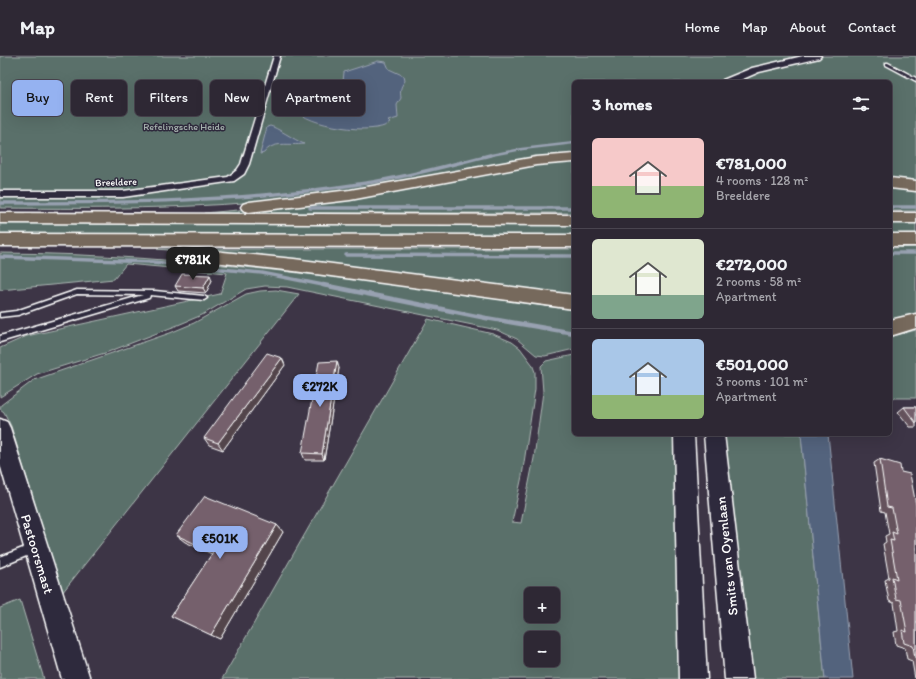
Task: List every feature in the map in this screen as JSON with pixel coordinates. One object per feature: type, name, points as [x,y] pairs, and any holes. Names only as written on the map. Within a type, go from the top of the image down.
[{"type":"highway","points":[[59,219],[228,209],[310,201],[397,188],[536,161],[572,158]]},
{"type":"highway","points":[[892,183],[916,186]]},
{"type":"highway","points":[[0,218],[572,220]]},
{"type":"highway","points":[[892,218],[916,218]]},
{"type":"highway","points":[[0,240],[572,241]]},
{"type":"highway","points":[[18,240],[241,259],[572,302]]},
{"type":"highway","points":[[892,240],[916,240]]},
{"type":"highway","points":[[892,327],[916,321]]},
{"type":"main road","points":[[732,80],[756,70],[816,56]]},
{"type":"main road","name":"Pastoorsmast","points":[[0,428],[35,548],[76,679]]},
{"type":"main road","points":[[684,436],[693,679]]},
{"type":"main road","name":"Smits van Oyenlaan","points":[[714,436],[739,679]]},
{"type":"street","name":"Breeldere","points":[[0,194],[123,194],[231,178],[241,172],[245,164],[277,56]]},
{"type":"lane","points":[[887,64],[916,80]]},
{"type":"lane","points":[[0,315],[16,313],[77,292],[154,293],[204,298]]},
{"type":"lane","points":[[0,339],[154,293]]},
{"type":"lane","points":[[0,562],[35,548]]},
{"type":"green space","name":"Refelingsche Heide","points":[[0,56],[916,56],[916,182],[892,179],[892,80],[572,80],[572,154],[511,161],[386,185],[283,200],[202,206],[0,208],[0,195],[135,196],[159,192],[0,192]]},
{"type":"green space","points":[[572,160],[572,213],[204,213],[273,207],[545,162]]},
{"type":"green space","points":[[892,187],[916,189],[916,211],[892,211]]},
{"type":"green space","points":[[0,222],[572,223],[572,237],[0,236]]},
{"type":"green space","points":[[892,222],[916,222],[916,236],[892,236]]},
{"type":"green space","points":[[916,247],[916,314],[892,320],[892,248]]},
{"type":"green space","points":[[157,249],[572,249],[572,298],[272,259]]},
{"type":"green space","points":[[0,253],[72,255],[216,264],[359,280],[572,310],[572,349],[545,356],[536,355],[517,339],[497,330],[287,287],[265,286],[246,289],[202,315],[178,325],[108,352],[37,374],[0,397],[0,348],[27,336],[220,294],[227,273],[126,264],[114,279],[0,290]]},
{"type":"green space","points":[[276,290],[299,294],[62,593],[11,426],[4,412],[0,409],[1,405],[34,380],[170,333],[194,323],[246,294]]},
{"type":"green space","points":[[428,319],[493,334],[512,342],[520,348],[532,364],[535,372],[535,389],[522,476],[512,522],[521,523],[534,458],[543,392],[541,366],[546,361],[572,355],[572,436],[676,436],[682,679],[222,679]]},
{"type":"green space","points":[[916,330],[916,398],[892,398],[892,336]]},
{"type":"green space","points":[[724,436],[801,436],[825,679],[750,679]]},
{"type":"green space","points":[[20,600],[44,679],[0,679],[0,608]]},
{"type":"water","points":[[378,61],[386,62],[389,69],[404,76],[405,81],[401,87],[401,98],[397,105],[398,118],[388,121],[390,123],[382,127],[356,129],[326,124],[304,116],[365,116],[365,80],[343,80],[344,72]]},
{"type":"water","points":[[270,126],[304,144],[282,144],[272,146],[264,153],[260,154],[267,127]]},
{"type":"water","points":[[801,436],[828,436],[853,679],[825,679]]},
{"type":"building","points":[[182,274],[210,275],[203,288],[175,286]]},
{"type":"building","points":[[267,353],[282,358],[218,443],[204,438]]},
{"type":"building","points":[[337,361],[322,454],[302,453],[319,362]]},
{"type":"building","points":[[904,407],[916,407],[916,423]]},
{"type":"building","points":[[880,459],[900,465],[901,472],[910,474],[916,505],[916,658],[913,646],[904,643],[902,630],[907,632],[901,600],[896,599],[892,577],[897,579],[890,540],[894,541],[892,532],[897,534],[892,508],[887,507]]},
{"type":"building","points":[[205,496],[277,525],[211,635],[171,616],[213,552],[176,535]]},
{"type":"waterway","points":[[486,156],[522,149],[572,143]]},
{"type":"waterway","points":[[0,203],[138,202],[229,198],[275,194],[397,178],[490,155]]},
{"type":"waterway","points":[[892,207],[916,207]]},
{"type":"waterway","points":[[310,208],[572,208]]},
{"type":"waterway","points":[[892,253],[916,253]]},
{"type":"waterway","points":[[346,255],[572,256]]},
{"type":"waterway","points":[[0,257],[153,262],[262,273],[326,286]]},
{"type":"waterway","points":[[326,286],[486,318],[572,333]]}]
